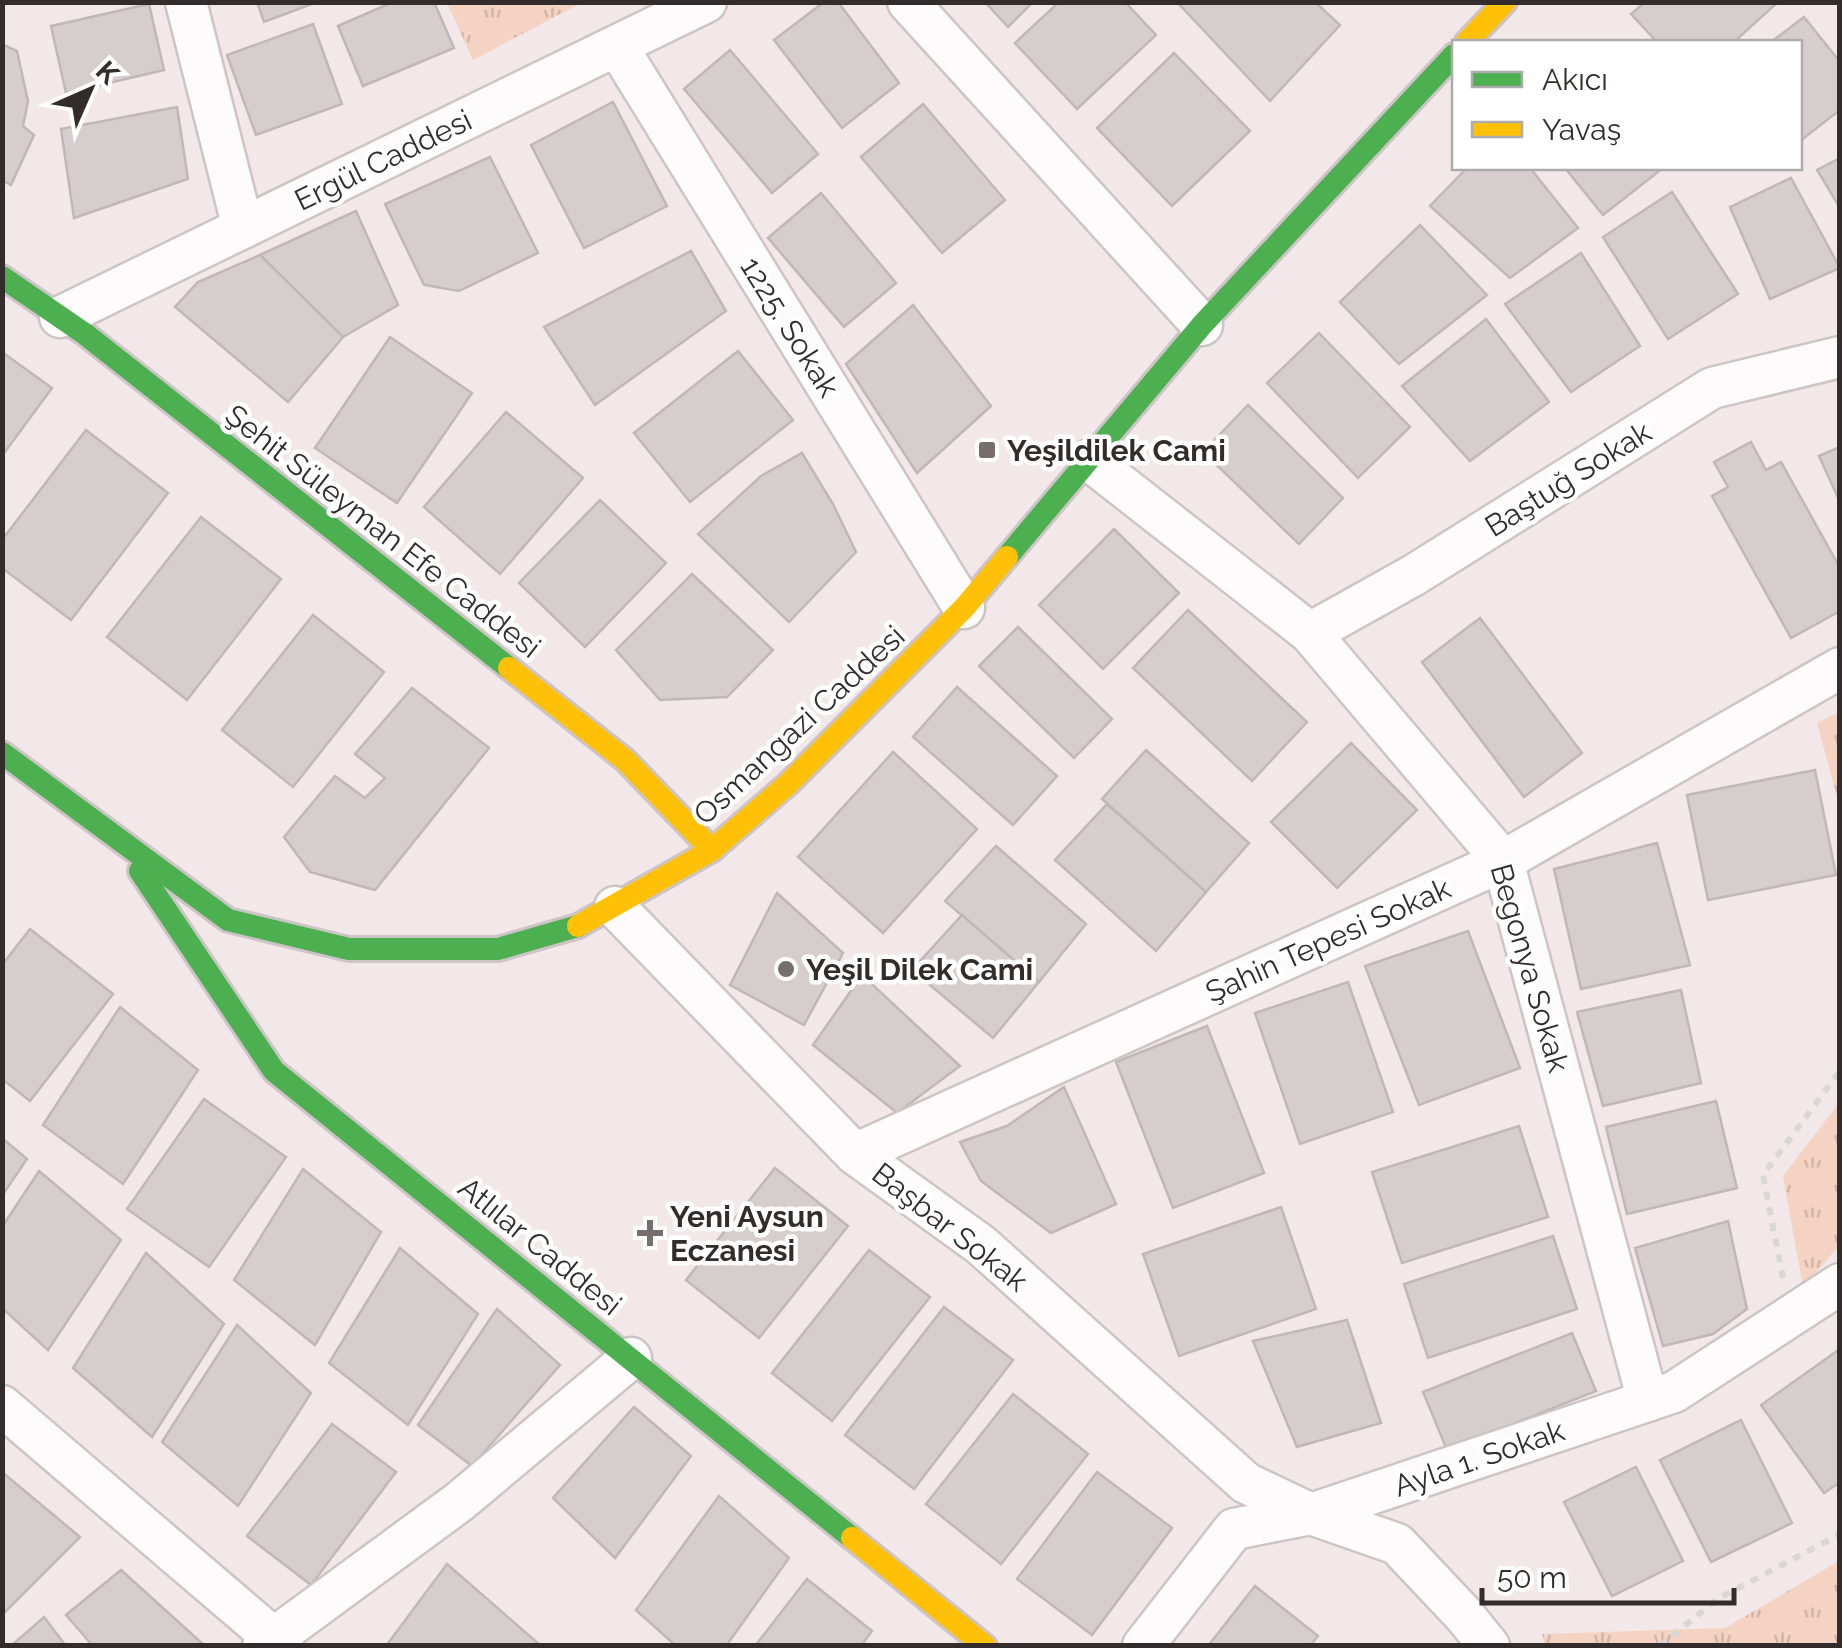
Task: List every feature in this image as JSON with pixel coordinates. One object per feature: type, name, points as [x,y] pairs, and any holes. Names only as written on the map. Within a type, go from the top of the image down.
[{"type":"street","points":[[186,2],[243,228]]},
{"type":"street","name":"Ergül Caddesi","points":[[60,317],[706,2]]},
{"type":"street","points":[[908,2],[1202,325]]},
{"type":"street","points":[[1469,40],[1506,2]]},
{"type":"street","name":"1225. Sokak","points":[[617,46],[964,608]]},
{"type":"street","name":"Osmangazi Caddesi","points":[[2,753],[228,920],[349,950],[498,950],[576,927],[712,850],[788,784],[964,608],[1202,325],[1452,58]]},
{"type":"street","name":"Şehit Süleyman Efe Caddesi","points":[[2,276],[60,317],[625,760],[712,850]]},
{"type":"street","name":"Baştuğ Sokak","points":[[1310,633],[1414,576],[1712,388],[1840,356]]},
{"type":"street","name":"Begonya Sokak","points":[[1089,460],[1310,633],[1503,860],[1648,1401]]},
{"type":"street","name":"Şahin Tepesi Sokak","points":[[855,1154],[1503,860],[1840,668]]},
{"type":"street","name":"Atlılar Caddesi","points":[[118,839],[274,1072],[985,1646]]},
{"type":"street","name":"Başbar Sokak","points":[[616,907],[855,1154],[981,1244],[1246,1483],[1310,1514],[1396,1544],[1464,1614],[1489,1646]]},
{"type":"street","name":"Ayla 1. Sokak","points":[[1143,1646],[1234,1528],[1310,1514],[1674,1392],[1840,1284]]},
{"type":"street","points":[[2,1406],[273,1642],[459,1502],[631,1358]]},
{"type":"path","points":[[1790,1316],[1763,1175],[1840,1070]]},
{"type":"path","points":[[1660,1646],[1716,1600],[1840,1534]]},
{"type":"green space","points":[[447,3],[581,3],[473,60]]},
{"type":"green space","points":[[1839,712],[1839,804],[1817,723]]},
{"type":"green space","points":[[1839,1103],[1839,1246],[1803,1287],[1783,1176]]},
{"type":"green space","points":[[1839,1561],[1839,1645],[1546,1646],[1542,1634],[1725,1628]]},
{"type":"building","points":[[257,2],[317,2],[264,22]]},
{"type":"building","points":[[393,2],[434,2],[454,48],[363,86],[338,26]]},
{"type":"building","points":[[824,2],[838,2],[899,83],[842,128],[774,40]]},
{"type":"building","points":[[985,2],[1033,2],[1008,27]]},
{"type":"building","points":[[1059,2],[1125,2],[1156,35],[1077,109],[1015,43]]},
{"type":"building","points":[[1177,2],[1315,2],[1340,25],[1270,101]]},
{"type":"building","points":[[1645,2],[1778,2],[1736,40],[1655,40],[1631,14]]},
{"type":"building","points":[[149,4],[164,70],[66,93],[51,26]]},
{"type":"building","points":[[1804,17],[1840,62],[1840,110],[1802,139],[1802,40],[1774,40]]},
{"type":"building","points":[[313,24],[342,104],[256,135],[227,55]]},
{"type":"building","points":[[2,44],[17,51],[28,101],[23,126],[34,135],[11,185],[2,180]]},
{"type":"building","points":[[730,50],[818,154],[772,193],[684,89]]},
{"type":"building","points":[[1174,53],[1250,131],[1172,206],[1097,128]]},
{"type":"building","points":[[613,102],[667,206],[584,248],[531,145]]},
{"type":"building","points":[[923,104],[1005,200],[942,253],[861,157]]},
{"type":"building","points":[[177,107],[188,179],[74,218],[61,129]]},
{"type":"building","points":[[490,157],[538,253],[459,291],[424,285],[385,204]]},
{"type":"building","points":[[1840,158],[1840,208],[1817,170]]},
{"type":"building","points":[[1465,170],[1532,170],[1578,228],[1510,278],[1430,206]]},
{"type":"building","points":[[1567,170],[1660,170],[1603,215]]},
{"type":"building","points":[[1791,178],[1840,268],[1770,299],[1730,207]]},
{"type":"building","points":[[1672,192],[1738,294],[1668,339],[1603,237]]},
{"type":"building","points":[[821,193],[896,283],[844,327],[768,238]]},
{"type":"building","points":[[356,211],[398,305],[343,337],[260,255]]},
{"type":"building","points":[[1420,225],[1487,295],[1399,364],[1340,302]]},
{"type":"building","points":[[691,251],[726,311],[595,405],[544,327]]},
{"type":"building","points":[[1581,253],[1640,346],[1571,392],[1505,304]]},
{"type":"building","points":[[260,255],[343,337],[288,402],[175,307],[198,282]]},
{"type":"building","points":[[913,305],[991,406],[917,473],[846,364]]},
{"type":"building","points":[[1486,319],[1549,402],[1470,461],[1402,386]]},
{"type":"building","points":[[1319,333],[1410,427],[1358,478],[1267,383]]},
{"type":"building","points":[[390,337],[472,393],[397,503],[315,448]]},
{"type":"building","points":[[738,351],[793,420],[690,502],[634,433]]},
{"type":"building","points":[[2,352],[52,388],[2,456]]},
{"type":"building","points":[[1248,405],[1343,498],[1299,544],[1203,452]]},
{"type":"building","points":[[506,412],[583,478],[500,574],[424,507]]},
{"type":"building","points":[[86,430],[168,493],[71,620],[2,568],[2,540]]},
{"type":"building","points":[[1751,442],[1766,470],[1781,462],[1840,568],[1840,611],[1791,638],[1712,496],[1728,487],[1714,462]]},
{"type":"building","points":[[1840,447],[1840,502],[1819,456]]},
{"type":"building","points":[[802,453],[856,552],[789,622],[698,534],[761,476]]},
{"type":"building","points":[[600,500],[666,563],[585,647],[519,583]]},
{"type":"building","points":[[201,517],[281,579],[187,700],[107,637]]},
{"type":"building","points":[[1114,529],[1179,593],[1103,669],[1039,605]]},
{"type":"building","points":[[692,574],[773,650],[727,697],[660,700],[616,650]]},
{"type":"building","points":[[1188,610],[1307,722],[1252,781],[1133,668]]},
{"type":"building","points":[[313,615],[384,672],[293,787],[222,730]]},
{"type":"building","points":[[1480,618],[1582,753],[1524,797],[1422,662]]},
{"type":"building","points":[[1018,627],[1112,719],[1074,758],[979,666]]},
{"type":"building","points":[[957,687],[1057,776],[1013,825],[913,737]]},
{"type":"building","points":[[412,688],[489,748],[375,890],[310,872],[284,837],[335,776],[365,798],[385,778],[355,754]]},
{"type":"building","points":[[1351,743],[1417,810],[1337,888],[1271,822]]},
{"type":"building","points":[[1146,750],[1249,843],[1206,892],[1102,799]]},
{"type":"building","points":[[893,752],[977,829],[883,933],[798,857]]},
{"type":"building","points":[[1815,770],[1836,875],[1708,900],[1687,795]]},
{"type":"building","points":[[1107,804],[1206,892],[1156,951],[1055,860]]},
{"type":"building","points":[[1657,843],[1690,965],[1581,989],[1554,869]]},
{"type":"building","points":[[996,846],[1086,924],[1039,982],[945,901]]},
{"type":"building","name":"Yeşil Dilek Cami","points":[[777,893],[843,953],[804,1025],[730,985]]},
{"type":"building","points":[[962,915],[1039,982],[993,1038],[912,970]]},
{"type":"building","points":[[30,929],[113,994],[30,1101],[2,1079],[2,965]]},
{"type":"building","points":[[1468,931],[1520,1068],[1419,1105],[1365,966]]},
{"type":"building","points":[[862,975],[960,1066],[897,1113],[813,1045]]},
{"type":"building","points":[[1348,982],[1393,1112],[1300,1144],[1255,1013]]},
{"type":"building","points":[[1681,990],[1701,1083],[1603,1106],[1577,1012]]},
{"type":"building","points":[[120,1007],[198,1070],[123,1184],[43,1125]]},
{"type":"building","points":[[1207,1026],[1264,1173],[1173,1208],[1116,1062]]},
{"type":"building","points":[[1064,1087],[1116,1204],[1051,1233],[981,1181],[960,1142],[1007,1126]]},
{"type":"building","points":[[204,1099],[286,1157],[209,1267],[127,1209]]},
{"type":"building","points":[[1716,1101],[1737,1188],[1627,1214],[1606,1127]]},
{"type":"building","points":[[1519,1126],[1548,1217],[1402,1263],[1372,1172]]},
{"type":"building","points":[[2,1138],[27,1159],[2,1196]]},
{"type":"building","points":[[775,1168],[848,1226],[759,1338],[686,1280]]},
{"type":"building","points":[[303,1169],[381,1232],[315,1345],[234,1280]]},
{"type":"building","points":[[39,1171],[121,1240],[48,1350],[2,1308],[2,1227]]},
{"type":"building","points":[[1281,1207],[1316,1309],[1179,1356],[1143,1254]]},
{"type":"building","points":[[1728,1221],[1747,1309],[1713,1334],[1663,1346],[1635,1248]]},
{"type":"building","points":[[1553,1236],[1577,1309],[1428,1358],[1404,1284]]},
{"type":"building","points":[[400,1248],[478,1314],[408,1425],[329,1363]]},
{"type":"building","points":[[869,1250],[930,1297],[832,1421],[772,1373]]},
{"type":"building","points":[[146,1253],[224,1324],[152,1437],[73,1368]]},
{"type":"building","points":[[944,1307],[1013,1360],[914,1489],[845,1435]]},
{"type":"building","points":[[497,1309],[560,1365],[472,1466],[418,1425]]},
{"type":"building","points":[[1347,1320],[1381,1423],[1297,1447],[1253,1341]]},
{"type":"building","points":[[237,1325],[311,1393],[238,1506],[162,1442]]},
{"type":"building","points":[[1572,1333],[1596,1391],[1447,1450],[1423,1392]]},
{"type":"building","points":[[1837,1351],[1840,1482],[1824,1493],[1761,1405]]},
{"type":"building","points":[[1013,1394],[1088,1454],[1001,1564],[926,1504]]},
{"type":"building","points":[[634,1407],[691,1456],[615,1558],[553,1498]]},
{"type":"building","points":[[1741,1420],[1792,1523],[1711,1562],[1660,1460]]},
{"type":"building","points":[[332,1424],[396,1472],[311,1585],[247,1536]]},
{"type":"building","points":[[1636,1467],[1683,1561],[1612,1596],[1564,1502]]},
{"type":"building","points":[[2,1472],[80,1537],[2,1615]]},
{"type":"building","points":[[1097,1472],[1172,1528],[1092,1635],[1017,1579]]},
{"type":"building","points":[[719,1496],[789,1558],[726,1646],[676,1646],[636,1610]]},
{"type":"building","points":[[447,1564],[541,1646],[386,1646]]},
{"type":"building","points":[[121,1570],[205,1646],[93,1646],[66,1615]]},
{"type":"building","points":[[807,1579],[872,1631],[861,1646],[755,1646]]},
{"type":"building","points":[[1255,1586],[1318,1636],[1310,1646],[1208,1646]]},
{"type":"building","points":[[44,1617],[66,1646],[11,1646]]},
{"type":"traffic: fast","points":[[1007,557],[1202,325],[1452,57]]},
{"type":"traffic: fast","points":[[2,277],[85,334],[509,668]]},
{"type":"traffic: fast","points":[[2,753],[228,920],[349,949],[498,949],[578,926]]},
{"type":"traffic: fast","points":[[140,871],[274,1071],[852,1538]]},
{"type":"traffic: slow","points":[[1469,40],[1505,2]]},
{"type":"traffic: slow","points":[[578,926],[712,850],[788,784],[964,608],[1007,557]]},
{"type":"traffic: slow","points":[[509,668],[625,760],[712,850]]},
{"type":"traffic: slow","points":[[852,1538],[985,1646]]},
{"type":"place","name":"Yeşildilek Cami","points":[[987,450]]},
{"type":"place","name":"Yeşil Dilek Cami","points":[[786,969]]},
{"type":"place","name":"Yeni Aysun Eczanesi","points":[[650,1233]]}]
